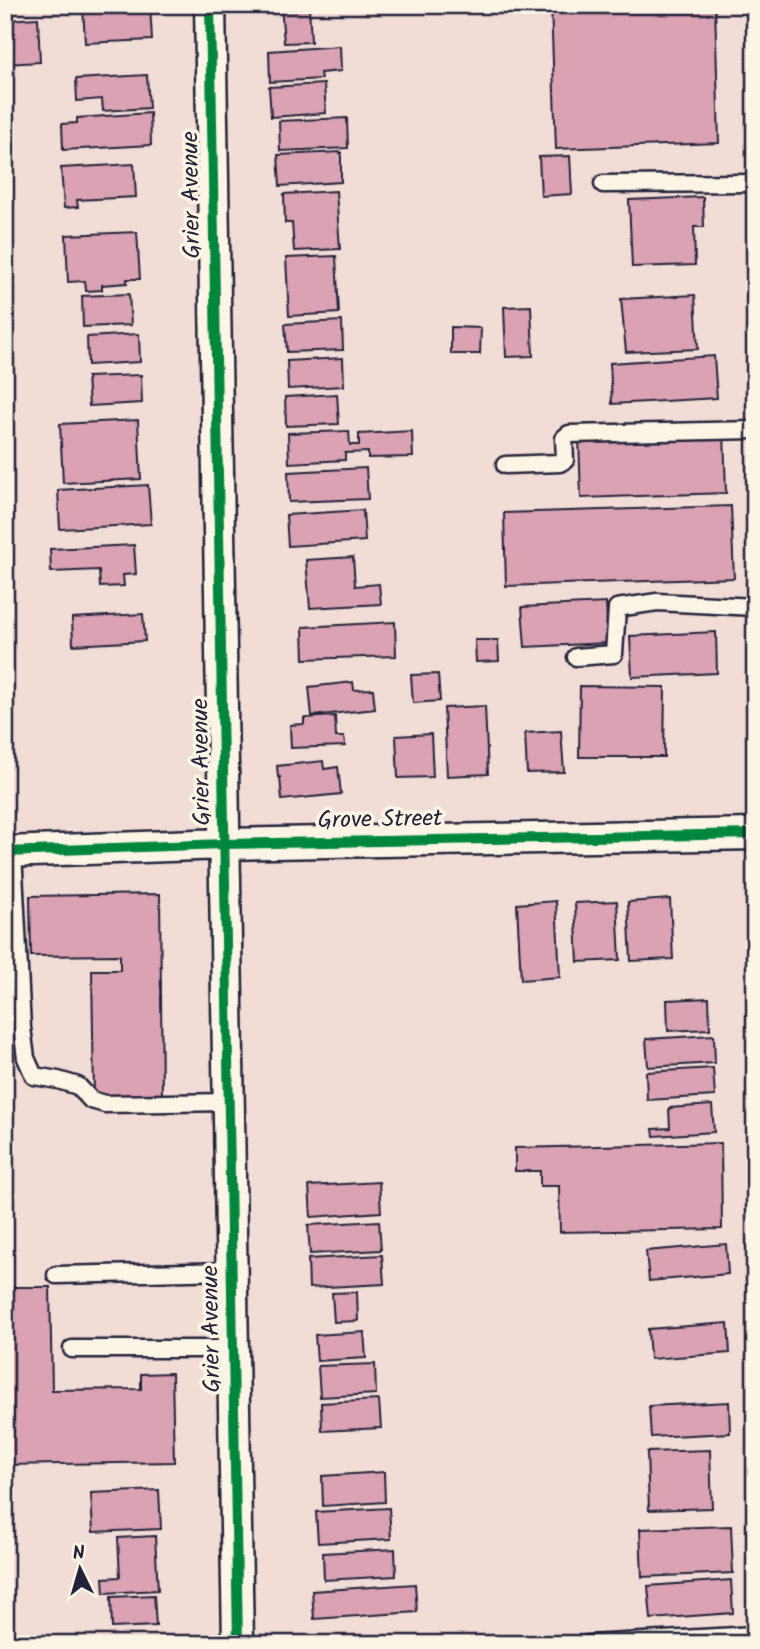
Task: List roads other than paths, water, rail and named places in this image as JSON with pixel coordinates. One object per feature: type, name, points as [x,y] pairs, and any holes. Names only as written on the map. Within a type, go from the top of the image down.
[{"type":"street","name":"Grier Avenue","points":[[210,5],[238,1644]]},
{"type":"street","name":"Grove Street","points":[[9,852],[224,844],[755,834]]},
{"type":"lane","points":[[603,184],[755,183]]},
{"type":"lane","points":[[505,465],[560,463],[565,460],[564,439],[569,434],[755,430]]},
{"type":"lane","points":[[576,657],[614,654],[617,608],[657,602],[755,607]]},
{"type":"lane","points":[[9,852],[22,1028],[26,1058],[34,1076],[78,1086],[91,1100],[106,1104],[229,1102]]},
{"type":"lane","points":[[56,1275],[232,1271]]},
{"type":"lane","points":[[72,1349],[233,1349]]},
{"type":"lane","points":[[588,1644],[755,1635]]}]
